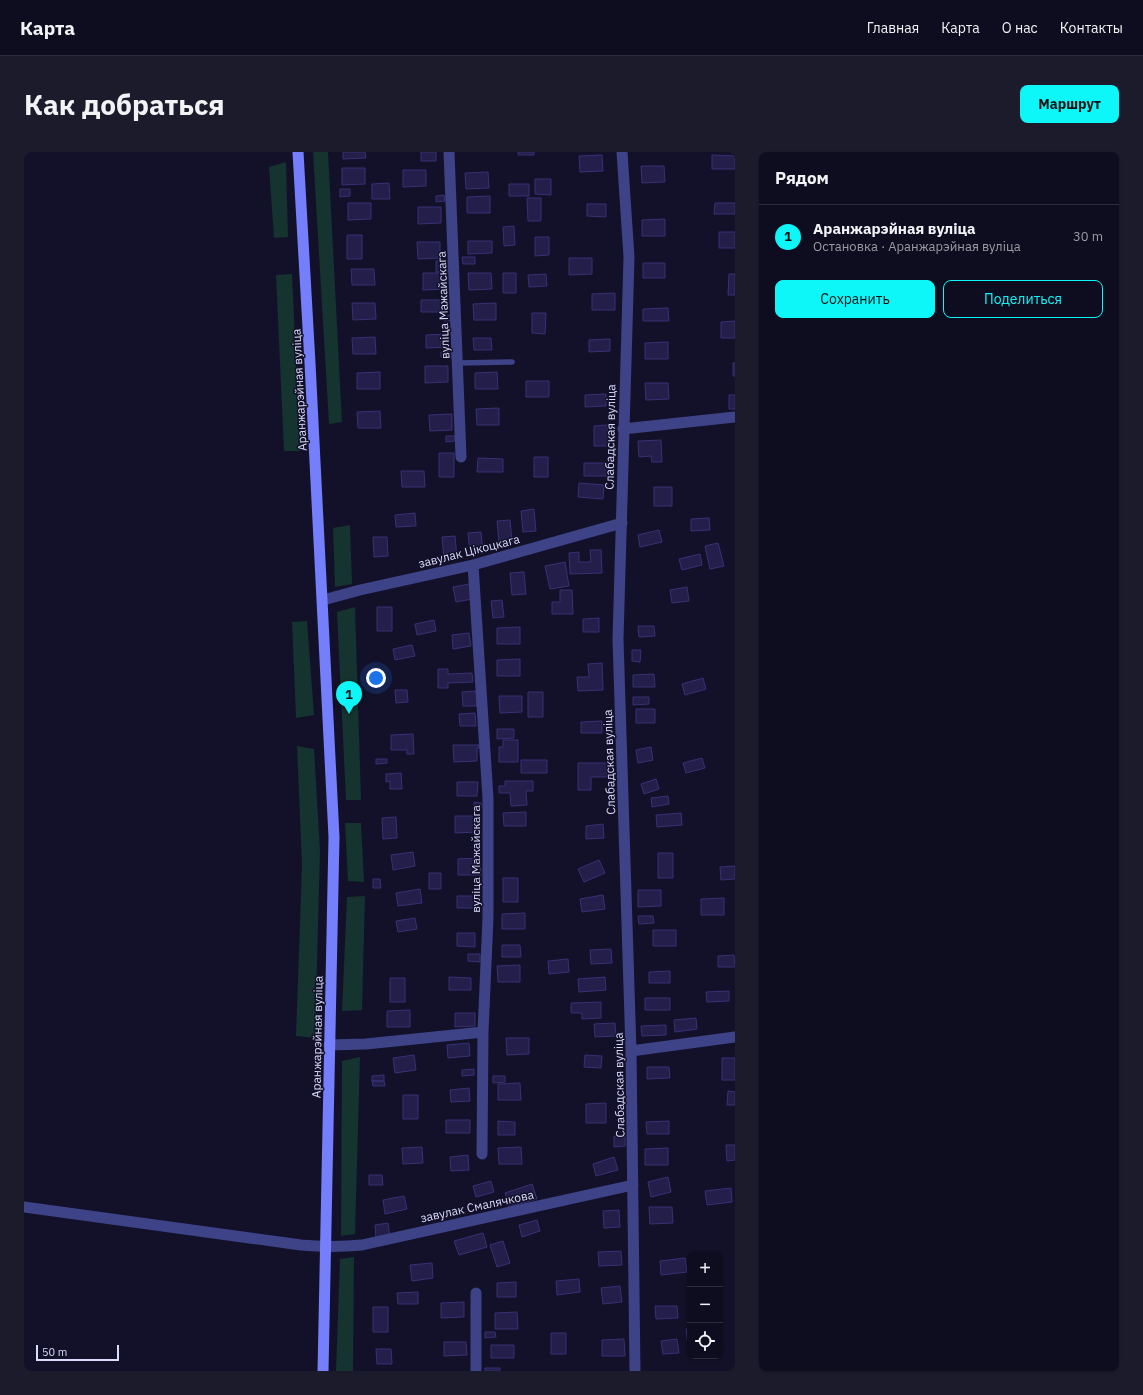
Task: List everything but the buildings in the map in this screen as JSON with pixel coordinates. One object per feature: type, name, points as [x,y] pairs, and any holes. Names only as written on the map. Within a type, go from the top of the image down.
[{"type":"main road","name":"Аранжарэйная вуліца","points":[[298,152],[334,837],[323,1371]]},
{"type":"street","name":"вуліца Мажайскага","points":[[449,152],[461,457]]},
{"type":"street","name":"Слабадская вуліца","points":[[622,152],[629,257],[618,638],[631,1051],[635,1371]]},
{"type":"street","points":[[623,429],[735,417]]},
{"type":"street","name":"завулак Цікоцкага","points":[[322,600],[473,565],[622,523]]},
{"type":"street","name":"вуліца Мажайскага","points":[[473,565],[488,798],[488,918],[483,1032],[482,1154]]},
{"type":"street","points":[[329,1045],[366,1044],[483,1032]]},
{"type":"street","points":[[631,1051],[735,1038]]},
{"type":"street","name":"завулак Смалячкова","points":[[24,1208],[325,1247],[362,1245],[633,1185]]},
{"type":"street","points":[[476,1293],[476,1371]]},
{"type":"lane","points":[[458,362],[512,362]]},
{"type":"green space","points":[[313,152],[328,152],[342,422],[329,424]]},
{"type":"green space","points":[[286,162],[288,237],[274,238],[269,167]]},
{"type":"green space","points":[[292,274],[300,451],[284,451],[276,275]]},
{"type":"green space","points":[[350,525],[352,584],[335,587],[333,528]]},
{"type":"green space","points":[[355,607],[361,800],[346,800],[337,612]]},
{"type":"green space","points":[[307,621],[314,715],[296,718],[292,622]]},
{"type":"green space","points":[[297,746],[314,749],[320,850],[315,1038],[296,1036],[302,865]]},
{"type":"green space","points":[[345,823],[361,823],[364,882],[348,881]]},
{"type":"green space","points":[[365,896],[362,1010],[342,1011],[347,897]]},
{"type":"green space","points":[[360,1057],[355,1234],[341,1236],[342,1061]]},
{"type":"green space","points":[[354,1257],[353,1371],[336,1371],[340,1259]]},
{"type":"place","name":"Аранжарэйная вуліца","points":[[349,714]]}]
